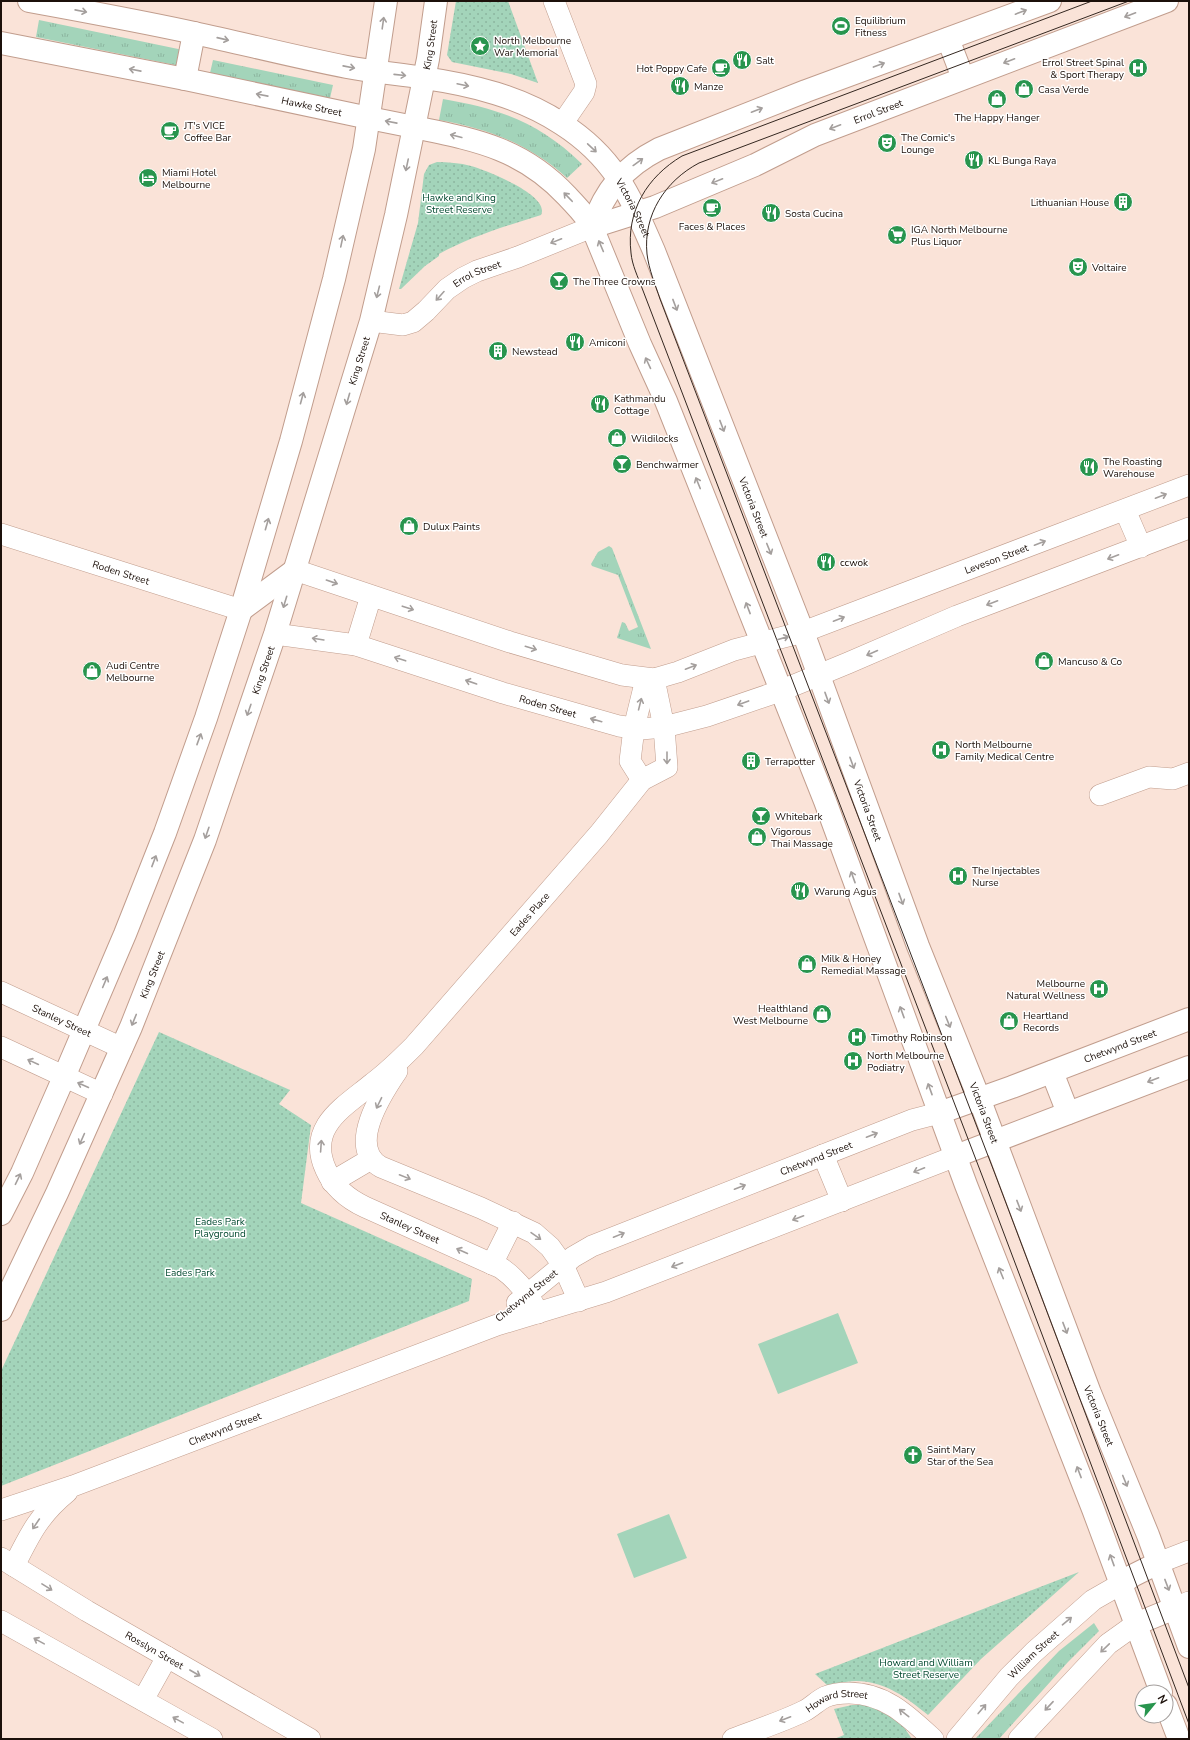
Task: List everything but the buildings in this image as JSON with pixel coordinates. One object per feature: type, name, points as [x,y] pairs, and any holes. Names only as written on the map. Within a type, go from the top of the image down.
[{"type":"main road","points":[[29,1],[194,33],[375,72],[424,78],[502,95],[534,108],[562,124]]},
{"type":"main road","points":[[1,1214],[22,1173],[125,934],[165,832],[206,718],[241,610],[291,442],[332,286],[362,160],[386,1]]},
{"type":"main road","name":"King Street","points":[[1,1310],[57,1193],[122,1048],[205,840],[275,634],[371,321],[396,215],[424,78],[436,1]]},
{"type":"main road","points":[[1050,1],[798,94],[672,143],[639,160],[619,178],[602,203],[592,227],[640,344],[666,401],[828,809],[939,1112],[1093,1509],[1158,1684]]},
{"type":"main road","name":"Errol Street","points":[[592,227],[638,213],[755,166],[815,134],[1167,1]]},
{"type":"main road","points":[[185,80],[194,33]]},
{"type":"main road","points":[[948,39],[963,78]]},
{"type":"main road","name":"Hawke Street","points":[[1,43],[478,141],[514,155],[537,169],[552,181],[581,210],[592,227]]},
{"type":"main road","name":"Victoria Street","points":[[562,124],[594,149],[619,178],[638,213],[803,632],[918,946],[979,1098],[994,1142],[1090,1393],[1158,1563],[1182,1605],[1189,1648]]},
{"type":"main road","points":[[241,610],[295,570]]},
{"type":"main road","name":"Chetwynd Street","points":[[939,1112],[1052,1072],[1189,1019]]},
{"type":"main road","name":"Chetwynd Street","points":[[956,1156],[1189,1066]]},
{"type":"main road","points":[[1052,1072],[1068,1113]]},
{"type":"main road","points":[[1121,1584],[1132,1576],[1158,1563]]},
{"type":"main road","points":[[1136,1624],[1182,1605]]},
{"type":"main road","points":[[1173,1724],[1179,1739]]},
{"type":"street","points":[[554,1],[586,84],[584,92],[562,124]]},
{"type":"street","name":"Errol Street","points":[[371,321],[403,325],[413,322],[447,289],[463,278],[477,271],[518,257],[592,227]]},
{"type":"street","name":"Leveson Street","points":[[803,632],[1189,485]]},
{"type":"street","points":[[1125,510],[1141,547]]},
{"type":"street","points":[[819,675],[957,616],[1189,528]]},
{"type":"street","name":"Roden Street","points":[[1,534],[241,610]]},
{"type":"street","points":[[295,570],[524,646],[622,675],[650,679],[678,672],[734,650],[763,644],[803,632]]},
{"type":"street","points":[[356,645],[371,596]]},
{"type":"street","name":"Roden Street","points":[[275,634],[356,645],[503,693],[605,722],[634,728],[664,727],[707,716],[780,691],[819,675]]},
{"type":"street","points":[[642,780],[630,761],[634,728],[650,679]]},
{"type":"street","name":"Eades Place","points":[[332,1182],[324,1166],[320,1153],[322,1138],[326,1126],[338,1111],[387,1073],[414,1046],[599,834],[642,780],[667,767],[664,727],[650,679]]},
{"type":"street","points":[[1100,795],[1149,777],[1173,779],[1189,773]]},
{"type":"street","name":"Stanley Street","points":[[1,992],[122,1048]]},
{"type":"street","name":"Eades Place","points":[[371,1159],[366,1146],[369,1124],[390,1082],[414,1046]]},
{"type":"street","points":[[1,1047],[102,1094]]},
{"type":"street","name":"Chetwynd Street","points":[[465,1337],[495,1321],[563,1265],[592,1246],[912,1120],[939,1112]]},
{"type":"street","points":[[823,1155],[842,1201]]},
{"type":"street","name":"Chetwynd Street","points":[[1,1510],[73,1486],[496,1325],[613,1290],[956,1156]]},
{"type":"street","points":[[332,1182],[371,1159],[381,1167],[513,1222],[542,1239],[553,1251],[563,1265],[579,1301]]},
{"type":"street","name":"Stanley Street","points":[[332,1182],[341,1192],[356,1203],[492,1264],[510,1274],[528,1295],[538,1313]]},
{"type":"street","points":[[492,1264],[513,1222]]},
{"type":"street","name":"Chetwynd Street","points":[[8,1562],[52,1504],[73,1486]]},
{"type":"street","points":[[1158,1563],[1189,1551]]},
{"type":"street","name":"Rosslyn Street","points":[[8,1562],[86,1611],[310,1739]]},
{"type":"street","name":"William Street","points":[[957,1739],[1009,1677],[1034,1652],[1093,1600],[1121,1584]]},
{"type":"street","points":[[1,1621],[212,1739]]},
{"type":"street","points":[[1019,1739],[1108,1644],[1136,1624]]},
{"type":"street","points":[[143,1700],[167,1657]]},
{"type":"street","name":"Howard Street","points":[[733,1739],[804,1712],[825,1697],[836,1694],[853,1693],[874,1696],[889,1703],[902,1711],[933,1739]]},
{"type":"green space","points":[[456,1],[508,1],[538,83],[511,74],[452,62],[447,55]]},
{"type":"green space","points":[[39,20],[183,50],[180,66],[36,37]]},
{"type":"green space","points":[[213,60],[333,85],[330,98],[210,73]]},
{"type":"green space","points":[[443,99],[501,113],[518,120],[551,138],[582,164],[567,178],[538,156],[508,140],[475,128],[439,120]]},
{"type":"green space","name":"Hawke and King Street Reserve","points":[[437,162],[471,166],[515,184],[536,199],[541,207],[541,215],[476,237],[439,254],[439,256],[425,266],[401,289],[399,289],[418,223],[424,174],[429,165]]},
{"type":"green space","points":[[609,546],[612,548],[651,649],[617,638],[622,622],[625,623],[629,631],[638,627],[618,575],[592,566],[591,564],[598,552]]},
{"type":"green space","name":"Eades Park","points":[[159,1032],[290,1090],[279,1104],[311,1125],[301,1203],[472,1279],[469,1301],[1,1486],[1,1371]]},
{"type":"green space","points":[[838,1313],[858,1363],[778,1394],[758,1344]]},
{"type":"green space","points":[[669,1514],[687,1558],[634,1578],[617,1534]]},
{"type":"green space","name":"Howard and William Street Reserve","points":[[1079,1572],[981,1659],[928,1715],[904,1697],[886,1687],[856,1681],[828,1686],[815,1674]]},
{"type":"green space","points":[[1094,1623],[1099,1631],[1068,1662],[999,1739],[975,1739],[1059,1651]]},
{"type":"green space","name":"Howard and William Street Reserve","points":[[852,1705],[869,1705],[897,1717],[912,1739],[834,1739],[844,1735],[834,1709]]},
{"type":"tram line","points":[[1092,1],[682,156],[670,164],[649,185],[636,209],[630,238],[631,253],[637,275],[983,1178],[1189,1724]]},
{"type":"tram line","points":[[1129,1],[699,163],[676,179],[659,201],[649,226],[647,254],[660,299],[995,1174],[1189,1688]]},
{"type":"place","name":"Equilibrium Fitness","points":[[841,26]]},
{"type":"place","name":"North Melbourne War Memorial","points":[[480,46]]},
{"type":"place","name":"Salt","points":[[742,60]]},
{"type":"place","name":"Hot Poppy Cafe","points":[[721,68]]},
{"type":"place","name":"Errol Street Spinal & Sport Therapy","points":[[1138,68]]},
{"type":"place","name":"Manze","points":[[680,86]]},
{"type":"place","name":"Casa Verde","points":[[1024,89]]},
{"type":"place","name":"The Happy Hanger","points":[[997,99]]},
{"type":"place","name":"JT's VICE Coffee Bar","points":[[170,131]]},
{"type":"place","name":"The Comic's Lounge","points":[[887,143]]},
{"type":"place","name":"KL Bunga Raya","points":[[974,160]]},
{"type":"place","name":"Miami Hotel Melbourne","points":[[148,178]]},
{"type":"place","name":"Lithuanian House","points":[[1123,202]]},
{"type":"place","name":"Faces & Places","points":[[712,208]]},
{"type":"place","name":"Sosta Cucina","points":[[771,213]]},
{"type":"place","name":"IGA North Melbourne Plus Liquor","points":[[897,235]]},
{"type":"place","name":"Voltaire","points":[[1078,267]]},
{"type":"place","name":"The Three Crowns","points":[[559,281]]},
{"type":"place","name":"Amiconi","points":[[575,342]]},
{"type":"place","name":"Newstead","points":[[498,351]]},
{"type":"place","name":"Kathmandu Cottage","points":[[600,404]]},
{"type":"place","name":"Wildilocks","points":[[617,438]]},
{"type":"place","name":"Benchwarmer","points":[[622,464]]},
{"type":"place","name":"The Roasting Warehouse","points":[[1089,467]]},
{"type":"place","name":"Dulux Paints","points":[[409,526]]},
{"type":"place","name":"ccwok","points":[[826,562]]},
{"type":"place","name":"Mancuso & Co","points":[[1044,661]]},
{"type":"place","name":"Audi Centre Melbourne","points":[[92,671]]},
{"type":"place","name":"North Melbourne Family Medical Centre","points":[[941,750]]},
{"type":"place","name":"Terrapotter","points":[[751,761]]},
{"type":"place","name":"Whitebark","points":[[761,816]]},
{"type":"place","name":"Vigorous Thai Massage","points":[[757,837]]},
{"type":"place","name":"The Injectables Nurse","points":[[958,876]]},
{"type":"place","name":"Warung Agus","points":[[800,891]]},
{"type":"place","name":"Milk & Honey Remedial Massage","points":[[807,964]]},
{"type":"place","name":"Melbourne Natural Wellness","points":[[1099,989]]},
{"type":"place","name":"Healthland West Melbourne","points":[[822,1014]]},
{"type":"place","name":"Heartland Records","points":[[1009,1021]]},
{"type":"place","name":"Timothy Robinson","points":[[857,1037]]},
{"type":"place","name":"North Melbourne Podiatry","points":[[853,1061]]},
{"type":"place","name":"Saint Mary Star of the Sea","points":[[913,1455]]},
{"type":"park label","name":"Eades Park Playground","points":[[220,1226]]}]
